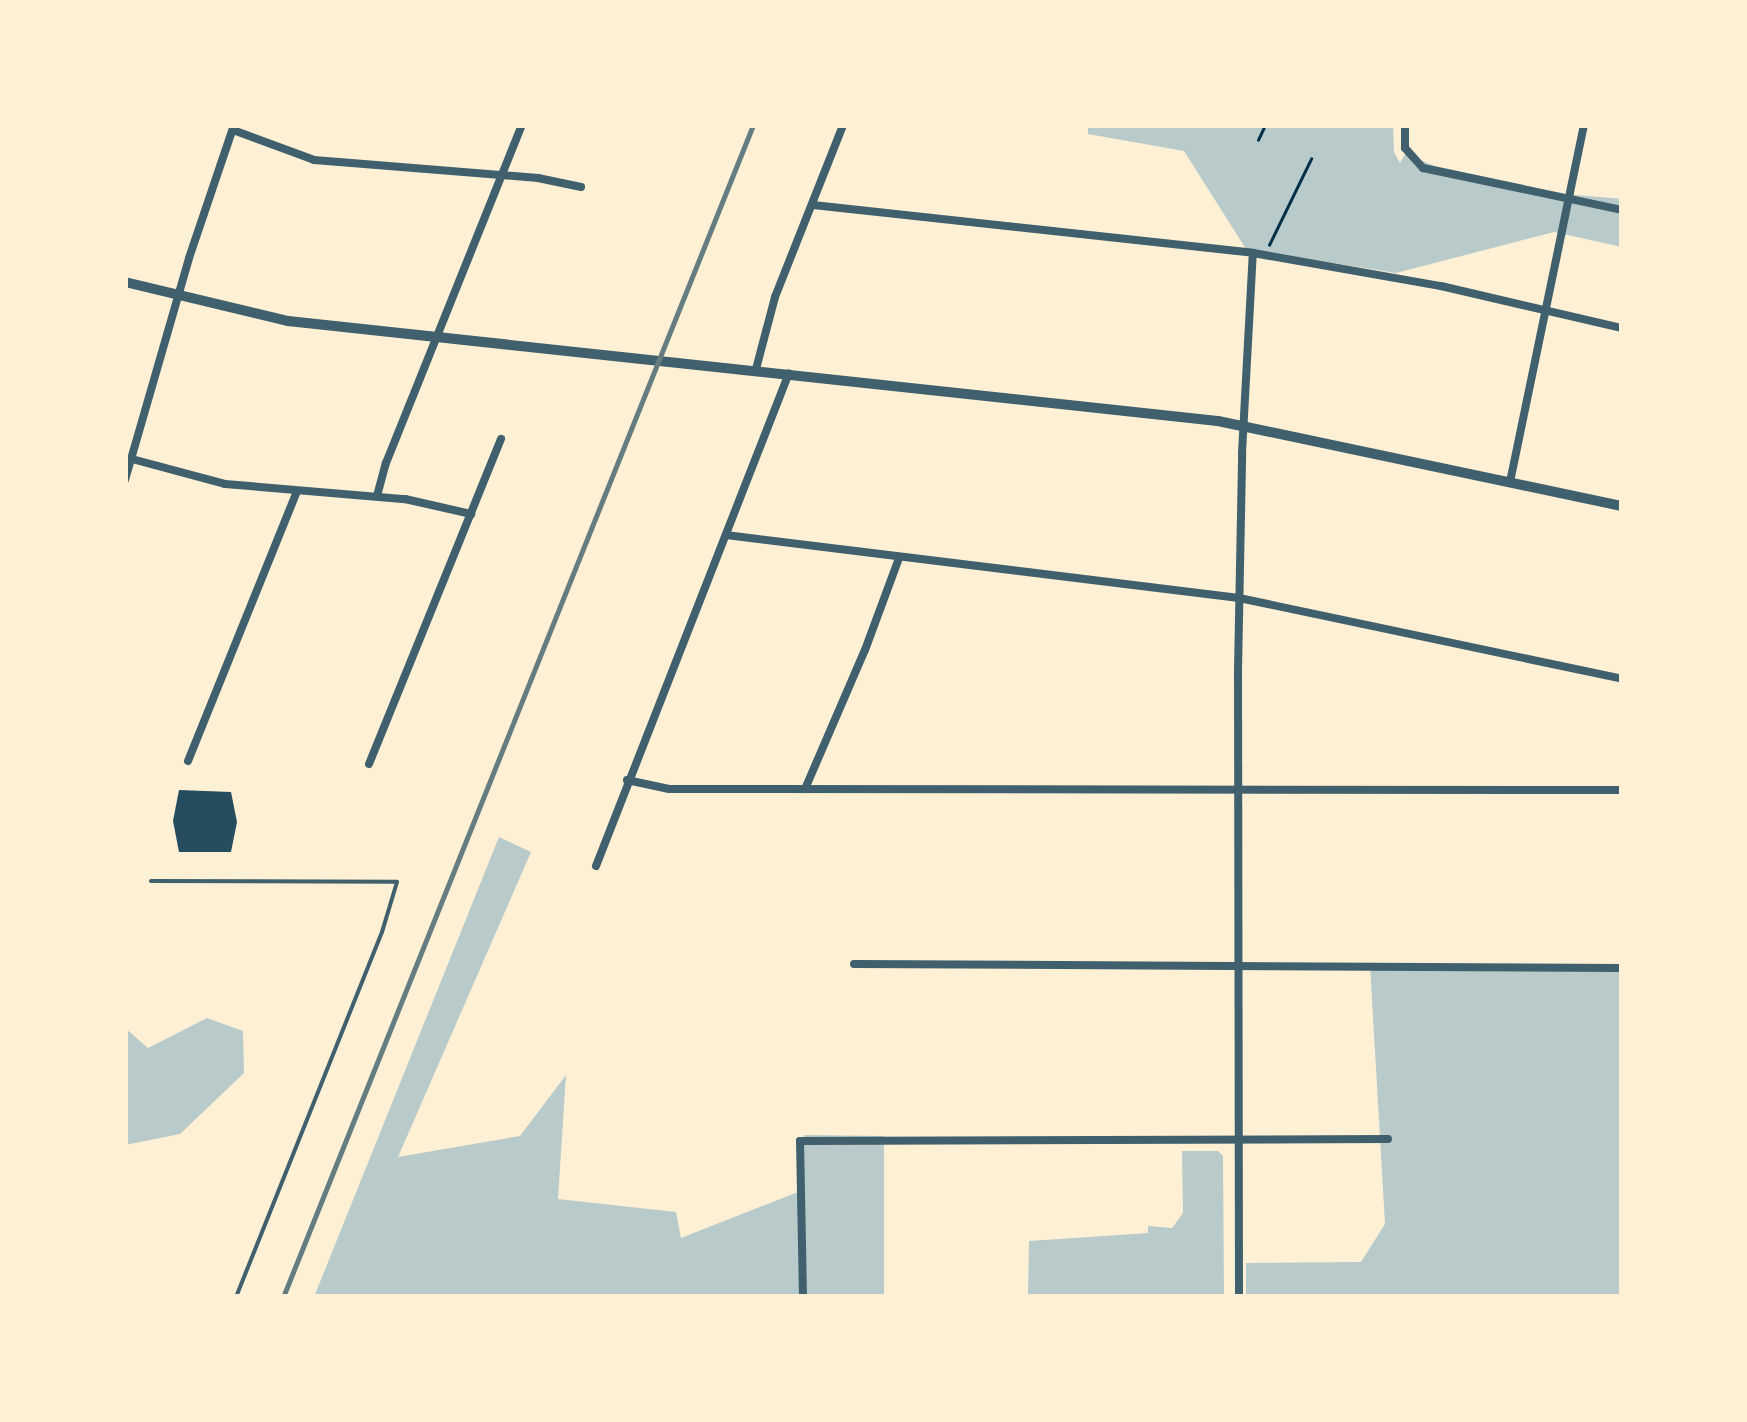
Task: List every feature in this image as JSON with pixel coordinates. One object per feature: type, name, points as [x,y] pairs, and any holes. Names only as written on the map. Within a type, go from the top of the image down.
[{"type":"street","points":[[378,496],[386,463],[522,125]]},
{"type":"street","points":[[756,369],[774,297],[843,125]]},
{"type":"street","points":[[1405,125],[1405,148],[1412,160],[1444,174],[1622,210]]},
{"type":"street","points":[[1510,482],[1584,125]]},
{"type":"street","points":[[125,480],[233,128],[314,160],[502,175],[580,187]]},
{"type":"street","points":[[813,205],[1253,253],[1386,274],[1622,328]]},
{"type":"street","points":[[1239,1297],[1240,598],[1253,253]]},
{"type":"street","points":[[125,282],[288,320],[1244,426],[1622,506]]},
{"type":"street","points":[[596,866],[789,373]]},
{"type":"street","points":[[369,764],[502,440]]},
{"type":"street","points":[[132,459],[225,484],[378,496],[471,514]]},
{"type":"street","points":[[188,761],[298,491]]},
{"type":"street","points":[[726,535],[1240,598],[1622,679]]},
{"type":"street","points":[[804,789],[866,650],[899,558]]},
{"type":"street","points":[[627,780],[669,789],[1622,790]]},
{"type":"street","points":[[854,964],[1240,963],[1622,968]]},
{"type":"street","points":[[803,1297],[800,1141],[1388,1139]]},
{"type":"lane","points":[[151,882],[397,882],[382,932],[236,1297]]},
{"type":"path","points":[[1258,140],[1265,125]]},
{"type":"path","points":[[1264,255],[1310,159]]},
{"type":"shaded area","points":[[1088,125],[1393,125],[1394,152],[1400,163],[1405,154],[1435,166],[1565,194],[1622,199],[1622,247],[1554,232],[1396,273],[1246,249],[1184,151],[1088,134]]},
{"type":"shaded area","points":[[499,837],[531,852],[398,1157],[520,1136],[566,1075],[558,1199],[676,1212],[681,1238],[803,1190],[804,1135],[884,1136],[884,1297],[314,1297]]},
{"type":"shaded area","points":[[1370,965],[1622,967],[1622,1297],[1246,1297],[1246,1263],[1361,1262],[1385,1224]]},
{"type":"shaded area","points":[[207,1018],[243,1031],[244,1073],[180,1134],[125,1145],[125,1028],[148,1048]]},
{"type":"shaded area","points":[[1182,1151],[1218,1151],[1223,1156],[1224,1297],[1028,1297],[1029,1241],[1148,1233],[1148,1226],[1172,1228],[1183,1213]]},
{"type":"building","points":[[179,790],[231,792],[237,822],[231,852],[179,852],[173,821]]},
{"type":"railway","points":[[283,1297],[753,125]]}]
